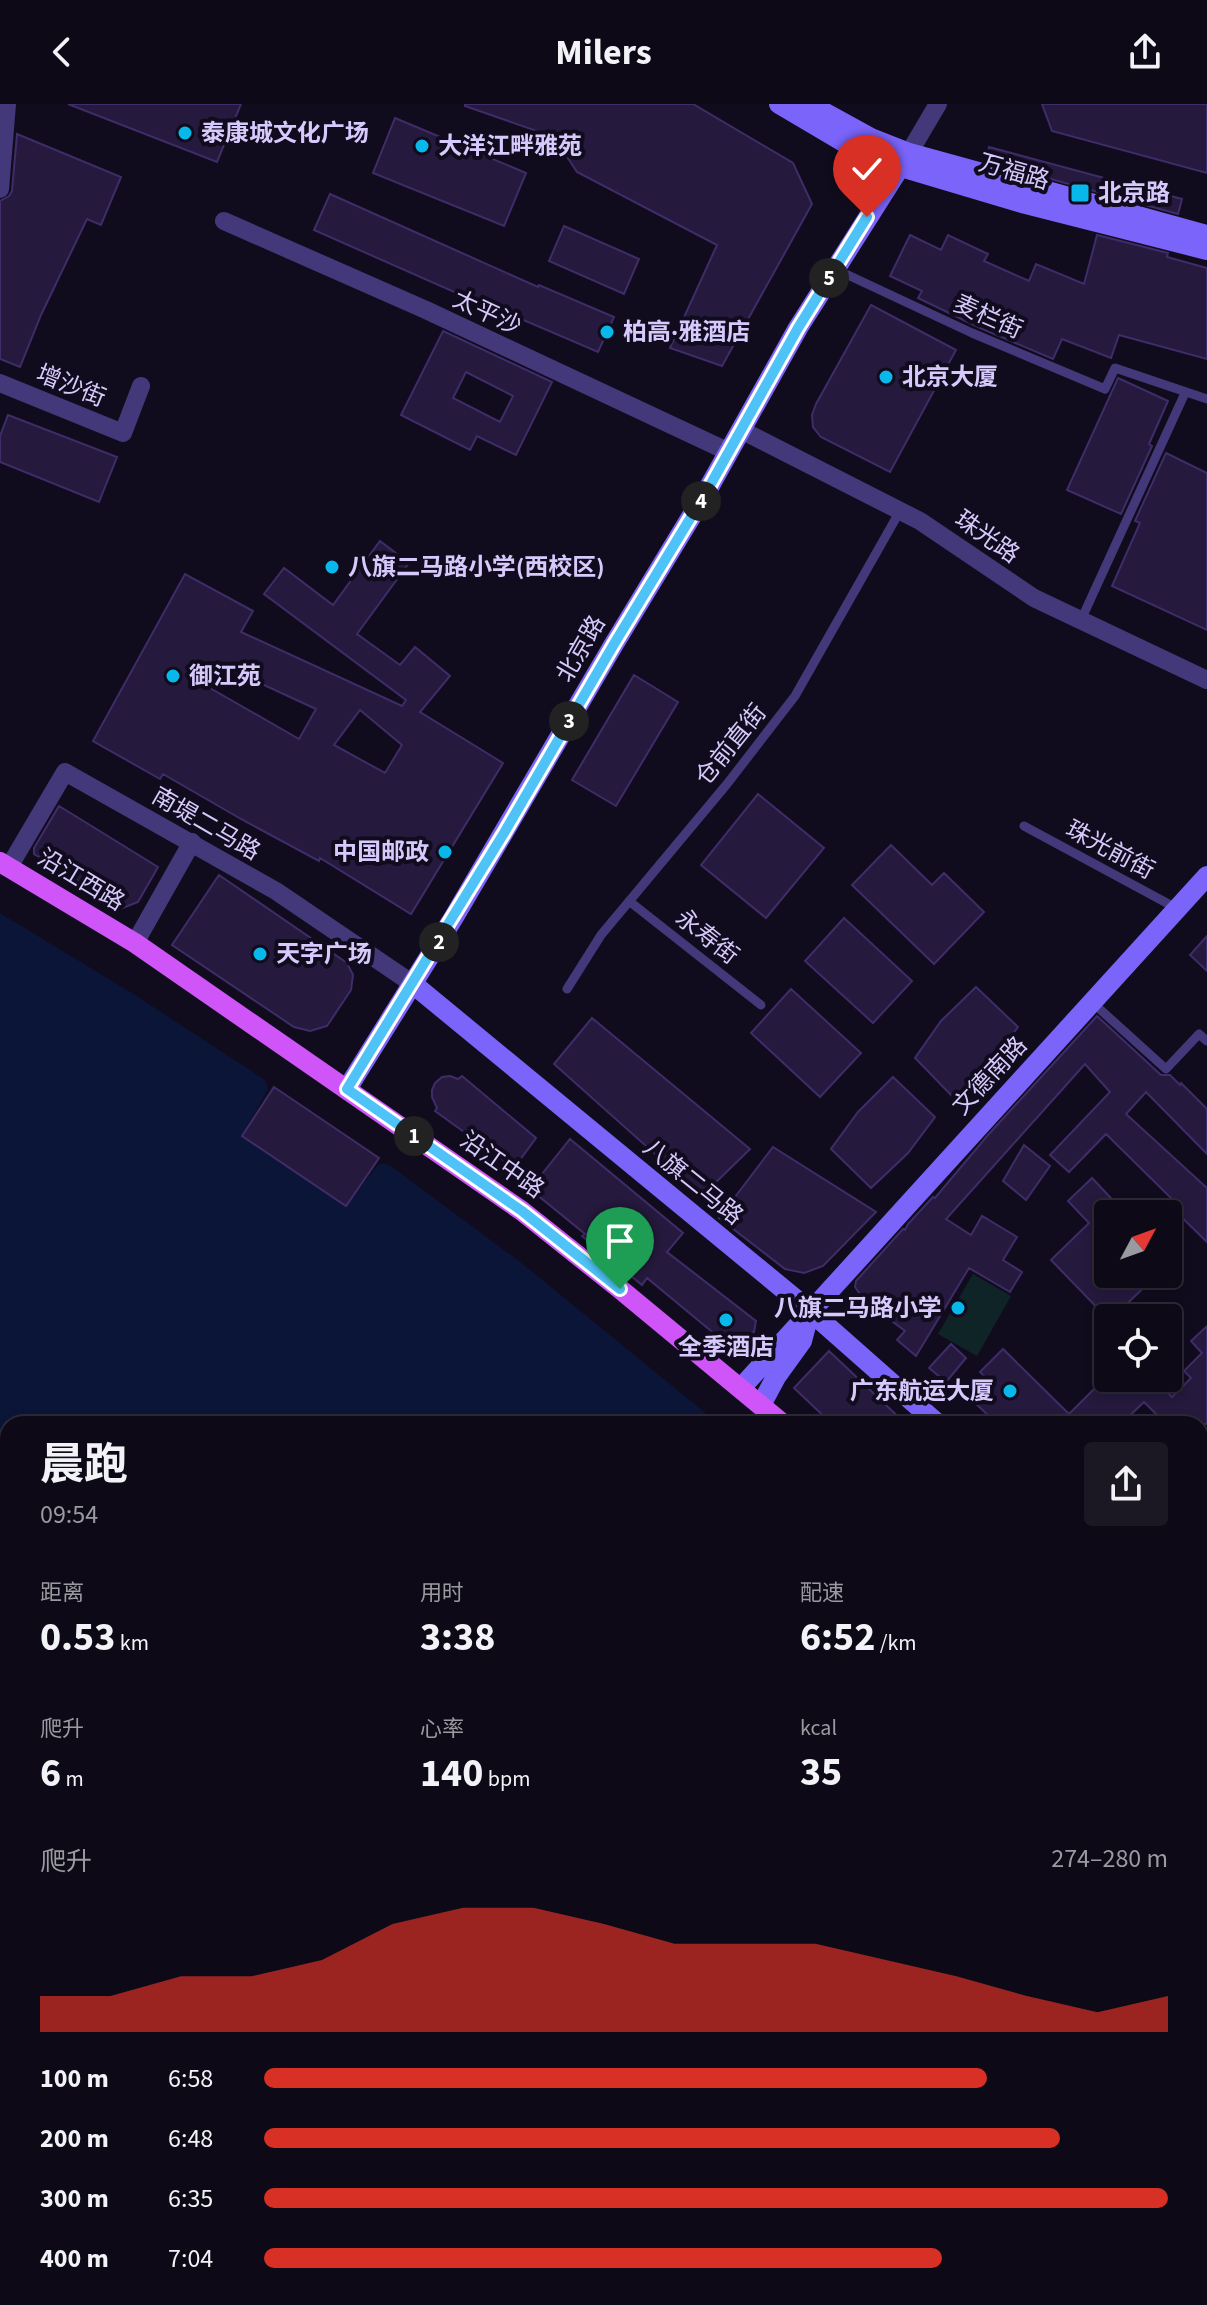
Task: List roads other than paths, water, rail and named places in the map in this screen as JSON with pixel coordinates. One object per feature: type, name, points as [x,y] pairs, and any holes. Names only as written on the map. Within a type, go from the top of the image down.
[{"type":"main road","name":"沿江西路","points":[[3,868],[131,949]]},
{"type":"main road","name":"沿江中路","points":[[131,949],[347,1089],[522,1211],[774,1416]]},
{"type":"street","points":[[0,189],[7,104]]},
{"type":"street","points":[[779,104],[862,153],[884,162],[904,159],[938,104]]},
{"type":"street","points":[[809,104],[904,159]]},
{"type":"street","name":"万福路","points":[[904,159],[1207,235]]},
{"type":"street","name":"万福路","points":[[904,159],[1022,203],[1207,250]]},
{"type":"street","name":"北京路","points":[[347,1089],[413,984],[708,489],[798,328],[904,159]]},
{"type":"street","name":"太平沙","points":[[224,221],[426,310],[729,452]]},
{"type":"street","name":"增沙街","points":[[0,383],[123,433],[141,386]]},
{"type":"street","name":"珠光路","points":[[741,430],[900,510],[938,532],[1023,591],[1207,680]]},
{"type":"street","name":"南堤二马路","points":[[3,868],[65,772],[276,891],[413,984]]},
{"type":"street","points":[[131,949],[192,842]]},
{"type":"street","name":"文德南路","points":[[741,1388],[1207,876]]},
{"type":"street","name":"八旗二马路","points":[[413,984],[810,1311],[929,1416]]},
{"type":"street","points":[[761,1405],[776,1377],[802,1341],[810,1311]]},
{"type":"lane","name":"麦栏街","points":[[835,269],[972,333],[1105,389],[1115,368],[1185,393]]},
{"type":"lane","points":[[1081,620],[1185,393],[1207,399]]},
{"type":"lane","name":"仓前直街","points":[[567,989],[601,935],[727,784],[795,696],[900,510]]},
{"type":"lane","name":"珠光前街","points":[[1024,826],[1178,909]]},
{"type":"lane","name":"永寿街","points":[[629,901],[761,1005]]},
{"type":"lane","points":[[1093,1003],[1166,1069],[1199,1034],[1207,1041]]},
{"type":"water","points":[[0,913],[135,995],[265,1080],[268,1089],[242,1136],[247,1140],[346,1206],[377,1166],[383,1163],[391,1166],[524,1265],[709,1416],[0,1416]]},
{"type":"place","name":"泰康城文化广场","points":[[185,133]]},
{"type":"place","name":"大洋江畔雅苑","points":[[422,146]]},
{"type":"place","name":"北京路","points":[[1080,193]]},
{"type":"place","name":"柏高·雅酒店","points":[[607,332]]},
{"type":"place","name":"北京大厦","points":[[886,377]]},
{"type":"place","name":"八旗二马路小学(西校区)","points":[[332,567]]},
{"type":"place","name":"御江苑","points":[[173,676]]},
{"type":"place","name":"中国邮政","points":[[445,852]]},
{"type":"place","name":"天字广场","points":[[260,954]]},
{"type":"place","name":"八旗二马路小学","points":[[958,1308]]},
{"type":"place","name":"全季酒店","points":[[726,1320]]},
{"type":"place","name":"广东航运大厦","points":[[1010,1391]]}]
